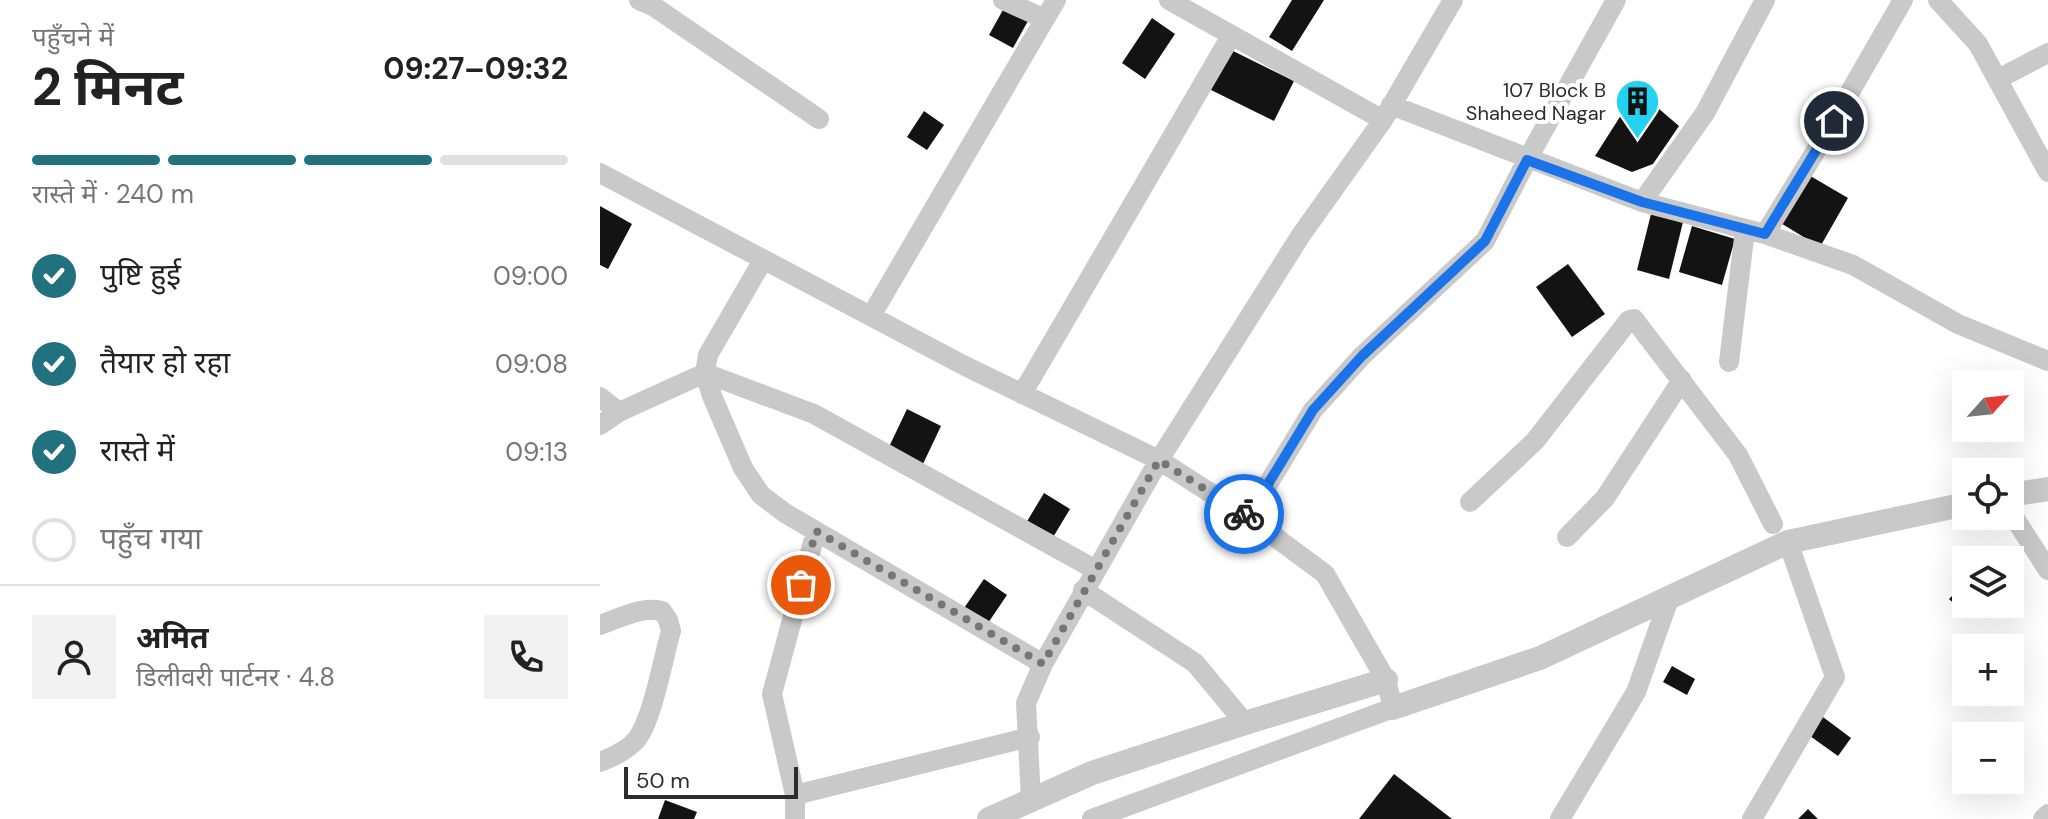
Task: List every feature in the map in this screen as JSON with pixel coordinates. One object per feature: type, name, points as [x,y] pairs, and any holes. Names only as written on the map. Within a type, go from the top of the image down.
[{"type":"street","points":[[639,0],[653,6],[819,119]]},
{"type":"street","points":[[1003,0],[1045,19]]},
{"type":"street","points":[[871,316],[1056,0]]},
{"type":"street","points":[[1169,0],[1231,36],[1387,113],[1642,202],[1755,232],[1853,265],[1958,324],[2048,361]]},
{"type":"street","points":[[1031,800],[1026,703],[1043,664],[1159,460],[1301,235],[1387,113],[1453,0]]},
{"type":"street","points":[[1248,517],[1313,410],[1362,356],[1485,241],[1616,0]]},
{"type":"street","points":[[1642,202],[1705,113],[1765,0]]},
{"type":"street","points":[[1729,362],[1755,232],[1820,144],[1903,0]]},
{"type":"street","points":[[1938,0],[1978,44],[2048,172]]},
{"type":"street","points":[[1022,394],[1231,36]]},
{"type":"street","points":[[1998,79],[2048,53]]},
{"type":"street","points":[[600,173],[1022,394],[1159,460],[1248,517],[1325,574],[1386,680],[1393,708]]},
{"type":"street","points":[[763,260],[708,355],[705,373],[743,468],[761,495],[785,513],[1043,664]]},
{"type":"street","points":[[1470,502],[1535,441],[1631,319],[1637,321],[1738,455],[1781,533],[1835,677],[1752,819]]},
{"type":"street","points":[[600,425],[619,412],[705,373],[814,414],[1096,570]]},
{"type":"street","points":[[1567,537],[1605,498],[1682,380]]},
{"type":"street","points":[[600,397],[619,412]]},
{"type":"street","points":[[2024,493],[2048,489]]},
{"type":"street","points":[[1092,819],[1131,813],[1393,708],[1540,658],[1670,596],[1781,533],[1952,506]]},
{"type":"street","points":[[2022,530],[2048,570]]},
{"type":"street","points":[[795,819],[795,795],[772,694],[816,531]]},
{"type":"street","points":[[1083,590],[1195,663],[1245,723]]},
{"type":"street","points":[[1560,819],[1636,692],[1670,596]]},
{"type":"street","points":[[600,625],[643,609],[653,609],[662,611],[671,631],[645,722],[637,738],[625,750],[600,762]]},
{"type":"street","points":[[989,819],[1092,773],[1386,680]]},
{"type":"street","points":[[795,795],[1030,737]]},
{"type":"street","points":[[2043,819],[2048,814]]},
{"type":"building","points":[[1292,0],[1324,0],[1292,51],[1269,37]]},
{"type":"building","points":[[1004,8],[1028,21],[1013,48],[989,35]]},
{"type":"building","points":[[1152,18],[1175,34],[1145,79],[1122,63]]},
{"type":"building","points":[[1227,48],[1294,81],[1274,121],[1207,88]]},
{"type":"building","name":"107 Block B Shaheed Nagar","points":[[1637,90],[1679,126],[1653,164],[1632,172],[1595,156]]},
{"type":"building","points":[[924,111],[944,125],[927,150],[907,137]]},
{"type":"building","points":[[1807,174],[1848,198],[1820,247],[1779,222]]},
{"type":"building","points":[[600,206],[632,224],[608,269],[600,265]]},
{"type":"building","points":[[1651,214],[1683,222],[1669,279],[1637,270]]},
{"type":"building","points":[[1692,226],[1735,239],[1722,285],[1679,272]]},
{"type":"building","points":[[1568,264],[1605,314],[1572,337],[1536,287]]},
{"type":"building","points":[[907,409],[941,426],[922,466],[888,449]]},
{"type":"building","points":[[1044,493],[1070,509],[1052,539],[1026,523]]},
{"type":"building","points":[[984,579],[1007,595],[986,626],[962,611]]},
{"type":"building","points":[[1672,666],[1695,679],[1687,695],[1663,682]]},
{"type":"building","points":[[1823,717],[1851,738],[1838,756],[1810,736]]},
{"type":"building","points":[[1394,774],[1452,819],[1359,819]]},
{"type":"building","points":[[665,800],[697,812],[694,819],[658,819]]},
{"type":"building","points":[[1808,809],[1818,819],[1798,819]]},
{"type":"way so far","points":[[801,585],[816,531],[1043,664],[1159,460],[1244,514]]},
{"type":"place","name":"107 Block B Shaheed Nagar","points":[[1637,141]]},
{"type":"route","points":[[1244,514],[1248,517],[1313,410],[1362,356],[1485,241],[1527,160],[1642,202],[1765,234],[1834,121]]}]
